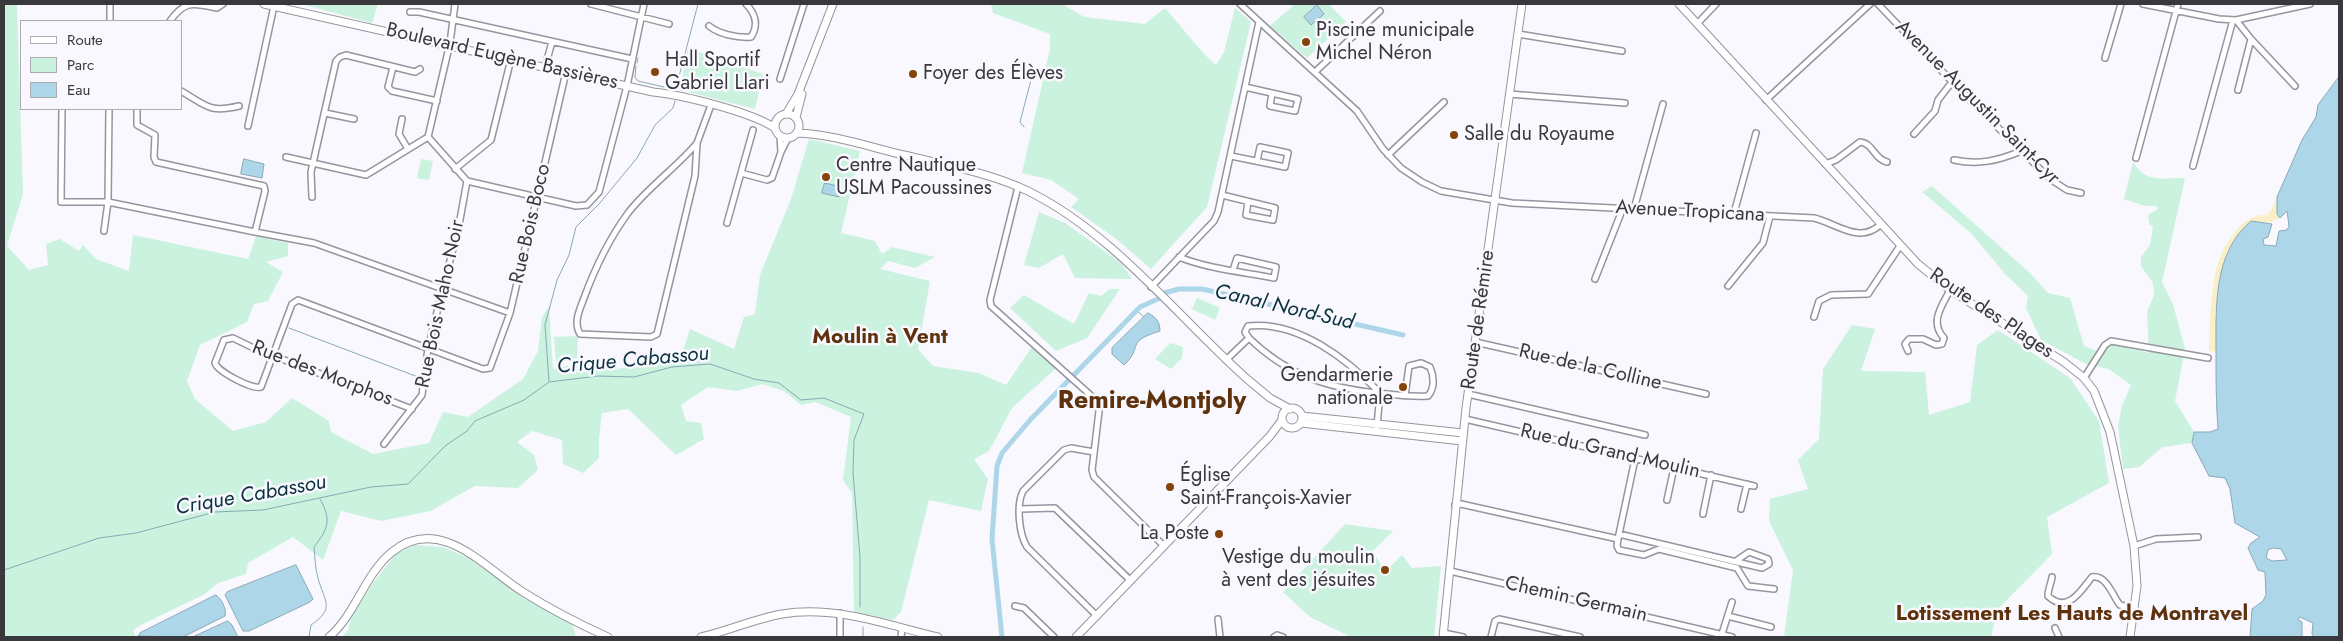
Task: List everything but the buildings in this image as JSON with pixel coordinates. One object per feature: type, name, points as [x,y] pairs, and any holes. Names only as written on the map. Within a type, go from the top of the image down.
[{"type":"street","points":[[110,4],[110,20]]},
{"type":"street","points":[[171,20],[180,8],[199,4],[217,8],[223,4]]},
{"type":"street","name":"Boulevard Eugène Bassières","points":[[264,4],[627,86],[671,94],[738,112],[777,119]]},
{"type":"street","points":[[286,157],[366,175],[428,137],[450,46],[452,19],[456,4]]},
{"type":"street","points":[[590,4],[669,24]]},
{"type":"street","points":[[428,137],[467,181],[582,206],[587,205],[599,192],[627,86],[644,4]]},
{"type":"street","points":[[709,26],[722,33],[751,37],[755,27],[754,16],[746,4]]},
{"type":"street","points":[[780,79],[804,4]]},
{"type":"street","points":[[780,152],[780,136],[775,128],[777,119],[786,114],[798,94],[833,4]]},
{"type":"street","name":"Avenue Tropicana","points":[[1240,4],[1357,111],[1388,155],[1401,168],[1422,182],[1441,191],[1495,201],[1814,218],[1830,222],[1856,234],[1866,234],[1880,225]]},
{"type":"street","name":"Route de Rémire","points":[[1444,635],[1455,505],[1474,342],[1522,4]]},
{"type":"street","name":"Route des Plages","points":[[1679,4],[1880,225],[1918,264],[1950,290],[2064,362],[2084,378],[2094,391],[2110,432],[2134,546],[2137,586],[2130,637]]},
{"type":"street","points":[[1697,24],[1716,4]]},
{"type":"street","points":[[1766,100],[1870,4]]},
{"type":"street","name":"Avenue Augustin Saint-Cyr","points":[[1878,4],[1952,82],[2050,179],[2067,190],[2081,192]]},
{"type":"street","points":[[2105,58],[2121,4]]},
{"type":"street","points":[[2143,4],[2235,20],[2310,4]]},
{"type":"street","points":[[2136,158],[2178,4]]},
{"type":"street","points":[[248,126],[274,6]]},
{"type":"street","points":[[410,12],[419,12],[632,59]]},
{"type":"street","points":[[1315,72],[1380,12]]},
{"type":"street","points":[[797,133],[799,125],[796,118],[828,18]]},
{"type":"street","points":[[2235,20],[2295,86]]},
{"type":"street","points":[[2193,166],[2235,20]]},
{"type":"street","points":[[1151,287],[1214,221],[1222,195],[1259,22]]},
{"type":"street","points":[[1518,34],[1622,51]]},
{"type":"street","points":[[2238,90],[2251,39]]},
{"type":"street","points":[[545,67],[552,42]]},
{"type":"street","points":[[312,197],[310,178],[312,164],[336,61],[340,56],[346,55],[416,72],[420,69]]},
{"type":"street","points":[[455,169],[491,140],[511,60]]},
{"type":"street","points":[[393,67],[388,87],[392,91],[437,101]]},
{"type":"street","name":"Rue Bois Boco","points":[[428,348],[484,369],[490,368],[493,363],[510,313],[566,72]]},
{"type":"street","points":[[1914,134],[1934,111],[1938,100],[1952,82]]},
{"type":"street","points":[[1245,86],[1298,99],[1296,111],[1270,106],[1272,93]]},
{"type":"street","points":[[182,92],[214,110],[239,106]]},
{"type":"street","points":[[1509,94],[1625,102]]},
{"type":"street","points":[[1388,155],[1444,102]]},
{"type":"street","points":[[1634,209],[1663,104]]},
{"type":"street","points":[[698,143],[628,213],[611,239],[589,284],[577,316],[577,328],[580,334],[651,337],[657,334],[695,176],[698,143],[711,105]]},
{"type":"street","points":[[62,110],[61,202],[108,202],[314,243],[510,313]]},
{"type":"street","points":[[104,231],[108,202],[109,110]]},
{"type":"street","points":[[137,110],[137,125],[155,135],[154,157],[156,162],[264,186],[265,191],[255,232]]},
{"type":"street","name":"Boulevard Eugène Bassières","points":[[738,112],[775,128]]},
{"type":"street","points":[[325,113],[354,119]]},
{"type":"street","points":[[786,114],[796,118]]},
{"type":"street","points":[[402,119],[399,134],[408,149]]},
{"type":"street","points":[[799,125],[827,137]]},
{"type":"street","points":[[727,223],[753,130]]},
{"type":"street","points":[[741,173],[761,179],[772,179],[780,152],[788,138],[797,133],[827,137],[961,169],[1017,188],[1050,204],[1083,225],[1110,247],[1226,360],[1270,398],[1298,411],[1301,420]]},
{"type":"street","points":[[1734,213],[1756,133]]},
{"type":"street","points":[[780,136],[788,138]]},
{"type":"street","points":[[1825,164],[1836,160],[1860,142],[1870,146],[1880,160],[1887,162]]},
{"type":"street","points":[[1230,156],[1257,161],[1285,166],[1288,153],[1260,147],[1257,161]]},
{"type":"street","points":[[1954,160],[1979,163],[1995,160],[2021,151]]},
{"type":"street","points":[[687,154],[696,158]]},
{"type":"street","name":"Rue Bois Maho Noir","points":[[384,444],[422,395],[428,348],[441,289],[459,225],[467,181]]},
{"type":"street","points":[[1017,188],[990,300],[992,306],[1096,400],[1098,405],[1092,470],[1094,477],[1164,546]]},
{"type":"street","points":[[1222,195],[1275,208],[1272,220],[1246,215],[1248,202]]},
{"type":"street","points":[[1595,279],[1624,208]]},
{"type":"street","points":[[1728,286],[1764,243],[1770,216]]},
{"type":"street","points":[[1814,317],[1819,301],[1826,296],[1868,294],[1900,246]]},
{"type":"street","points":[[1179,257],[1233,270],[1274,278],[1276,267],[1237,258],[1233,270]]},
{"type":"street","points":[[1908,351],[1905,344],[1909,339],[1926,339],[1934,344],[1942,344],[1944,338],[1938,332],[1936,318],[1950,290]]},
{"type":"street","points":[[274,356],[292,304],[298,300],[428,348]]},
{"type":"street","points":[[1380,393],[1344,359],[1313,341],[1283,329],[1255,325],[1248,326],[1245,332],[1249,338],[1288,369],[1337,388],[1405,396],[1428,396],[1432,392],[1433,382],[1430,367],[1421,363],[1409,366],[1405,396]]},
{"type":"street","name":"Rue des Morphos","points":[[274,356],[263,385],[254,388],[220,370],[216,365],[224,341],[227,338],[233,338],[274,356],[412,409]]},
{"type":"street","points":[[1226,360],[1249,338]]},
{"type":"street","points":[[2084,378],[2111,340],[2208,358]]},
{"type":"street","name":"Rue de la Colline","points":[[1474,342],[1706,394]]},
{"type":"street","points":[[1377,428],[1380,393]]},
{"type":"street","points":[[1468,394],[1645,435]]},
{"type":"street","points":[[1270,398],[1289,428]]},
{"type":"street","points":[[1076,637],[1270,436],[1290,408]]},
{"type":"street","name":"Rue du Grand Moulin","points":[[1465,419],[1754,486]]},
{"type":"street","points":[[1301,420],[1463,437]]},
{"type":"street","points":[[1270,436],[1289,428],[1296,428],[1301,420]]},
{"type":"street","points":[[1094,452],[1071,448],[1064,450],[1023,491],[1020,497],[1020,509],[1023,540],[1027,547],[1096,616]]},
{"type":"street","points":[[1635,459],[1618,537],[1617,546],[1619,550],[1644,555],[1660,549],[1737,568],[1748,586],[1774,589]]},
{"type":"street","points":[[1667,500],[1674,468]]},
{"type":"street","points":[[1702,514],[1711,475]]},
{"type":"street","points":[[1741,509],[1747,484]]},
{"type":"street","points":[[1455,505],[1460,504],[1736,561],[1740,564],[1762,568],[1769,564],[1768,559],[1764,556],[1749,552],[1736,561]]},
{"type":"street","points":[[1020,509],[1055,508],[1131,581]]},
{"type":"street","points":[[2134,546],[2156,539],[2198,537]]},
{"type":"street","points":[[329,637],[339,628],[369,580],[392,552],[404,544],[419,540],[434,540],[448,542],[461,548],[521,591],[560,614],[608,637]]},
{"type":"street","name":"Chemin Germain","points":[[1450,571],[1732,637]]},
{"type":"street","points":[[2052,577],[2048,596],[2052,599],[2065,602],[2077,597],[2092,577],[2098,576],[2104,580],[2120,605],[2135,608]]},
{"type":"street","points":[[1722,636],[1732,602]]},
{"type":"street","points":[[1015,606],[1024,608],[1054,637]]},
{"type":"street","points":[[703,637],[782,614],[799,612],[840,614],[938,637]]},
{"type":"street","points":[[840,614],[840,637]]},
{"type":"street","points":[[1728,616],[1772,627]]},
{"type":"street","points":[[1218,619],[1220,637]]},
{"type":"street","points":[[1491,637],[1494,621],[1499,619],[1580,637]]},
{"type":"street","points":[[2054,628],[2059,637]]},
{"type":"street","points":[[901,637],[902,629]]},
{"type":"street","points":[[1274,637],[1277,635],[1283,637]]},
{"type":"street","points":[[1444,635],[1463,637]]},
{"type":"green space","points":[[4,4],[17,4],[23,194],[7,246],[29,270],[48,265],[46,244],[60,239],[79,251],[83,245],[96,259],[129,271],[133,235],[248,259],[256,236],[288,243],[288,256],[266,262],[283,272],[268,301],[254,304],[247,322],[200,345],[187,381],[195,399],[233,431],[266,422],[292,398],[329,421],[331,432],[373,454],[429,443],[443,412],[468,417],[523,379],[538,351],[542,317],[549,307],[553,369],[576,364],[607,370],[680,360],[690,329],[734,349],[744,317],[755,314],[760,275],[791,199],[809,139],[860,151],[841,233],[875,241],[882,254],[892,247],[935,257],[915,268],[888,261],[880,269],[930,281],[918,349],[933,366],[979,373],[1006,385],[1032,347],[1056,368],[1012,408],[989,451],[974,459],[988,479],[981,511],[929,500],[901,612],[893,620],[854,612],[852,493],[843,480],[851,417],[816,402],[801,405],[784,391],[762,384],[737,391],[708,387],[681,405],[686,421],[701,423],[704,439],[676,455],[628,409],[602,413],[599,458],[583,473],[563,464],[562,440],[532,431],[517,442],[534,455],[538,470],[518,488],[475,486],[430,511],[381,521],[341,511],[323,560],[293,537],[248,563],[246,574],[218,583],[205,594],[133,630],[136,637],[4,637]]},
{"type":"green space","points":[[301,4],[378,4],[372,23]]},
{"type":"green space","points":[[991,4],[1062,4],[1084,17],[1145,24],[1165,8],[1204,54],[1216,65],[1224,52],[1235,8],[1251,22],[1207,207],[1151,269],[1115,238],[1071,207],[1079,199],[1051,180],[1022,173],[1050,49],[1050,34],[993,13]]},
{"type":"green space","name":"Piscine municipale Michel Néron","points":[[1295,4],[1329,4],[1346,22],[1307,58],[1270,26]]},
{"type":"green space","points":[[688,48],[763,74],[755,109],[680,90]]},
{"type":"green space","points":[[421,159],[433,161],[429,180],[417,178]]},
{"type":"green space","points":[[2133,162],[2138,169],[2149,176],[2156,178],[2185,178],[2162,282],[2173,304],[2185,349],[2175,401],[2194,432],[2192,443],[2163,447],[2139,467],[2123,469],[2118,426],[2122,406],[2131,385],[2109,369],[2086,364],[2041,340],[2026,308],[2028,296],[2005,274],[1971,233],[1922,192],[1932,186],[2031,274],[2048,293],[2070,298],[2084,346],[2103,353],[2111,344],[2149,353],[2147,312],[2154,295],[2153,283],[2141,266],[2141,257],[2150,245],[2153,227],[2149,224],[2148,215],[2158,209],[2156,206],[2145,206],[2124,199]]},
{"type":"green space","points":[[1039,212],[1065,223],[1121,263],[1132,279],[1075,278],[1063,254],[1039,268],[1024,265]]},
{"type":"green space","points":[[1110,289],[1120,289],[1087,338],[1056,351],[1010,308],[1024,295],[1074,324],[1089,293],[1101,296]]},
{"type":"green space","points":[[1197,298],[1220,308],[1215,320],[1192,309]]},
{"type":"green space","points":[[1852,325],[1875,329],[1861,371],[1925,372],[1929,415],[1970,402],[1977,345],[1998,330],[2070,378],[2099,421],[2109,483],[2047,517],[2052,554],[1998,609],[1991,637],[1784,637],[1793,570],[1769,521],[1770,499],[1808,489],[1798,460],[1819,439],[1823,369]]},
{"type":"green space","points":[[578,336],[577,358],[556,362],[554,337]]},
{"type":"green space","points":[[1170,343],[1183,347],[1182,358],[1171,369],[1155,359]]},
{"type":"green space","points":[[1345,524],[1393,531],[1373,551],[1385,572],[1402,555],[1412,568],[1441,566],[1434,637],[1351,637],[1310,617],[1283,592]]},
{"type":"green space","points":[[415,545],[443,547],[468,558],[531,602],[572,623],[576,637],[342,637],[348,630],[351,617],[373,583],[396,554]]},
{"type":"sand","points":[[2339,77],[2287,211],[2275,221],[2262,223],[2251,221],[2221,342],[2216,352],[2209,351],[2213,285],[2219,259],[2224,248],[2245,222],[2253,217],[2267,215],[2272,209],[2302,140],[2316,117],[2318,105]]},
{"type":"water","points":[[1317,5],[1324,14],[1311,25],[1304,17]]},
{"type":"water","points":[[2339,77],[2339,637],[2314,637],[2312,634],[2313,623],[2300,617],[2298,619],[2302,622],[2302,637],[2250,637],[2252,609],[2263,601],[2266,595],[2265,572],[2258,570],[2248,548],[2251,543],[2260,537],[2235,523],[2230,489],[2225,478],[2209,476],[2192,443],[2194,432],[2210,432],[2218,429],[2216,317],[2219,282],[2223,265],[2239,234],[2251,221],[2272,224],[2268,237],[2263,239],[2264,245],[2276,246],[2279,231],[2287,230],[2289,226],[2287,211],[2280,218],[2277,214],[2277,197],[2302,140],[2316,117],[2318,105]],"holes":[[[2274,548],[2281,549],[2287,560],[2272,561],[2266,558],[2268,550]]]},
{"type":"water","points":[[244,159],[264,164],[262,178],[241,174]]},
{"type":"water","points":[[825,183],[841,187],[839,197],[822,193]]},
{"type":"water","points":[[1148,313],[1157,320],[1160,331],[1142,338],[1136,345],[1130,359],[1124,365],[1112,354],[1112,348]]},
{"type":"water","points":[[296,565],[313,599],[249,631],[243,631],[225,595],[227,592]]},
{"type":"water","points":[[216,595],[223,605],[225,616],[183,637],[138,636],[140,633]]},
{"type":"water","points":[[228,621],[238,637],[193,637]]},
{"type":"waterway","points":[[669,87],[676,88],[698,4]]},
{"type":"waterway","points":[[637,63],[638,58]]},
{"type":"waterway","points":[[636,66],[635,77],[638,81],[664,87]]},
{"type":"waterway","points":[[1024,127],[1020,122],[1031,80]]},
{"type":"waterway","points":[[549,381],[545,325],[557,280],[569,255],[576,227],[599,204],[637,158],[655,125],[673,108],[675,101]]},
{"type":"waterway","name":"Canal Nord-Sud","points":[[1164,293],[1179,289],[1202,289],[1403,335]]},
{"type":"waterway","name":"Canal Nord-Sud","points":[[1002,637],[992,539],[997,466],[1002,453],[1030,420],[1140,307],[1158,299]]},
{"type":"waterway","points":[[1136,310],[1144,317]]},
{"type":"waterway","points":[[1481,332],[1484,314]]},
{"type":"waterway","points":[[289,328],[418,377]]},
{"type":"waterway","name":"Crique Cabassou","points":[[4,570],[99,538],[136,533],[215,512],[263,510],[371,487],[408,484],[445,446],[467,431],[475,421],[524,400],[549,382],[598,376],[634,377],[672,367],[710,364],[754,379],[779,383],[801,400],[824,398],[864,414],[854,440],[853,473],[860,557],[860,607]]},
{"type":"waterway","points":[[309,637],[311,625],[319,619],[326,609],[325,598],[316,570],[314,547],[323,535],[327,524],[326,513],[320,499]]},
{"type":"waterway","points":[[863,627],[863,637]]},
{"type":"place","name":"Piscine municipale Michel Néron","points":[[1306,42]]},
{"type":"place","name":"Hall Sportif Gabriel Llari","points":[[655,72]]},
{"type":"place","name":"Foyer des Élèves","points":[[913,74]]},
{"type":"place","name":"Salle du Royaume","points":[[1454,135]]},
{"type":"place","name":"Centre Nautique USLM Pacoussines","points":[[826,177]]},
{"type":"place","name":"Gendarmerie nationale","points":[[1403,387]]},
{"type":"place","name":"Église Saint-François-Xavier","points":[[1170,487]]},
{"type":"place","name":"La Poste","points":[[1219,534]]},
{"type":"place","name":"Vestige du moulin à vent des jésuites","points":[[1385,570]]},
{"type":"district","name":"Moulin à Vent","points":[[880,338]]},
{"type":"district","name":"Remire-Montjoly","points":[[1152,402]]},
{"type":"district","name":"Lotissement Les Hauts de Montravel","points":[[2072,615]]}]
